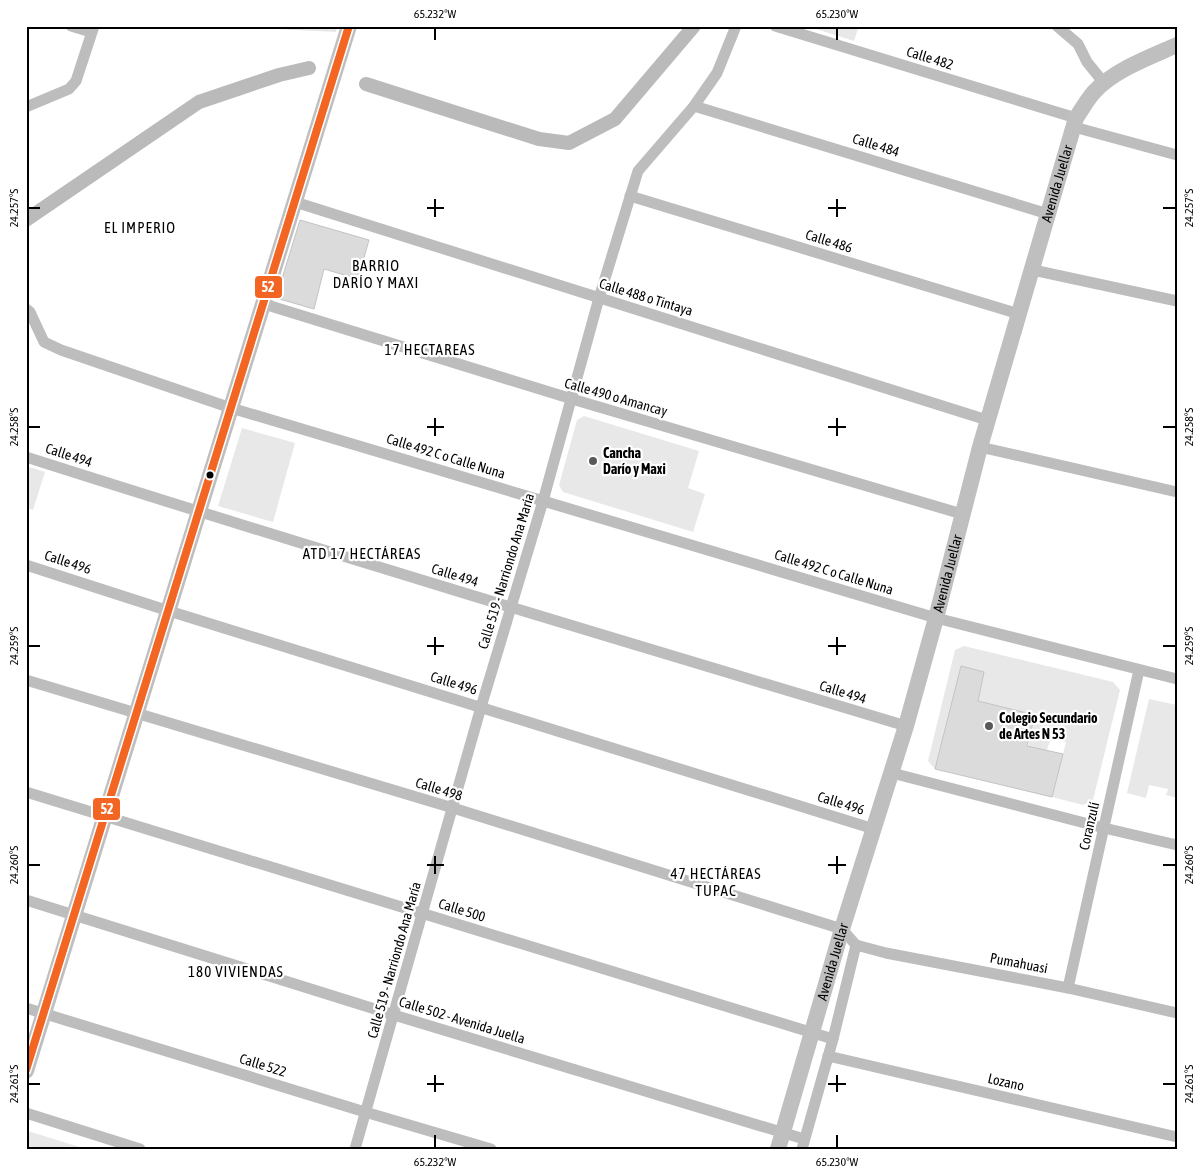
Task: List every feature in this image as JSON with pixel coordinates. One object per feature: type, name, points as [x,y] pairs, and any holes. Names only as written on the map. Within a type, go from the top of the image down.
[{"type":"street","points":[[26,107],[69,89],[76,81],[93,29],[71,26]]},
{"type":"street","points":[[26,1072],[349,26]]},
{"type":"street","name":"Calle 519 - Narriondo Ana María","points":[[355,1149],[481,707],[543,501],[599,298],[638,171],[694,106],[717,73],[736,26]]},
{"type":"street","name":"Calle 482","points":[[775,26],[1177,155]]},
{"type":"street","points":[[1057,26],[1078,44],[1088,62],[1104,83]]},
{"type":"street","name":"Avenida Juellar","points":[[780,1141],[842,929],[906,726],[987,420],[1033,270],[1075,122],[1094,92],[1104,83],[1135,64],[1177,45]]},
{"type":"street","name":"Calle 484","points":[[694,106],[1048,214]]},
{"type":"street","name":"Calle 486","points":[[630,196],[1019,314]]},
{"type":"street","name":"Calle 488 o Tintaya","points":[[295,202],[987,420]]},
{"type":"street","points":[[1033,270],[1177,301]]},
{"type":"street","name":"Calle 490 o Amancay","points":[[264,304],[572,399],[962,514]]},
{"type":"street","name":"Calle 492 C o Calle Nuna","points":[[26,309],[30,312],[44,342],[61,350],[230,408],[936,618],[1177,679]]},
{"type":"street","points":[[980,447],[1177,492]]},
{"type":"street","name":"Calle 494","points":[[26,457],[510,608],[906,726]]},
{"type":"street","name":"Calle 496","points":[[26,565],[874,829]]},
{"type":"street","name":"Coranzulí","points":[[1068,988],[1140,670]]},
{"type":"street","name":"Calle 498","points":[[26,680],[453,808],[842,929]]},
{"type":"street","points":[[892,773],[1177,845]]},
{"type":"street","name":"Calle 500","points":[[26,792],[833,1039]]},
{"type":"street","name":"Calle 502 - Avenida Juella","points":[[26,900],[394,1015],[780,1141],[803,1144]]},
{"type":"street","points":[[803,1144],[833,1039],[856,945],[842,929]]},
{"type":"street","name":"Pumahuasi","points":[[856,945],[886,953],[1068,988],[1177,1013]]},
{"type":"street","name":"Calle 522","points":[[26,1008],[491,1149]]},
{"type":"street","name":"Lozano","points":[[828,1056],[1177,1137]]},
{"type":"street","points":[[26,1113],[140,1149]]},
{"type":"shaded area","points":[[215,26],[337,26],[336,32]]},
{"type":"shaded area","points":[[807,26],[859,26],[854,41]]},
{"type":"shaded area","points":[[584,416],[699,451],[688,488],[705,494],[693,532],[563,492],[559,485],[577,420]]},
{"type":"shaded area","points":[[242,428],[295,443],[273,522],[218,506]]},
{"type":"shaded area","points":[[26,466],[45,472],[33,510],[26,508]]},
{"type":"shaded area","points":[[964,646],[1113,682],[1120,690],[1093,800],[1083,805],[1052,797],[1066,742],[1051,738],[1047,750],[1028,747],[1035,715],[978,701],[984,672],[961,666],[935,769],[928,761],[955,650]]},
{"type":"shaded area","points":[[1149,699],[1177,705],[1177,798],[1166,795],[1168,789],[1149,785],[1146,798],[1127,793]]},
{"type":"shaded area","points":[[28,1131],[86,1149],[26,1149]]},
{"type":"building","points":[[300,220],[369,240],[358,279],[324,269],[314,309],[276,298]]},
{"type":"building","name":"Colegio Secundario de Artes N 53","points":[[961,666],[984,672],[978,701],[1035,715],[1027,746],[1063,754],[1052,797],[935,769]]},
{"type":"waterway","points":[[366,84],[539,139],[569,143],[615,119],[694,26]]},
{"type":"waterway","points":[[26,220],[199,102],[279,75],[309,68]]},
{"type":"transit line","name":"52","points":[[26,1070],[349,26]]},
{"type":"place","name":"Cancha Darío y Maxi","points":[[593,461]]},
{"type":"place","name":"Colegio Secundario de Artes N 53","points":[[989,726]]},
{"type":"district","name":"EL IMPERIO","points":[[140,228]]},
{"type":"district","name":"BARRIO DARÍO Y MAXI","points":[[376,274]]},
{"type":"district","name":"17 HECTAREAS","points":[[430,350]]},
{"type":"district","name":"ATD 17 HECTÁREAS","points":[[362,554]]},
{"type":"district","name":"47 HECTÁREAS TUPAC","points":[[716,882]]},
{"type":"district","name":"180 VIVIENDAS","points":[[236,972]]}]
